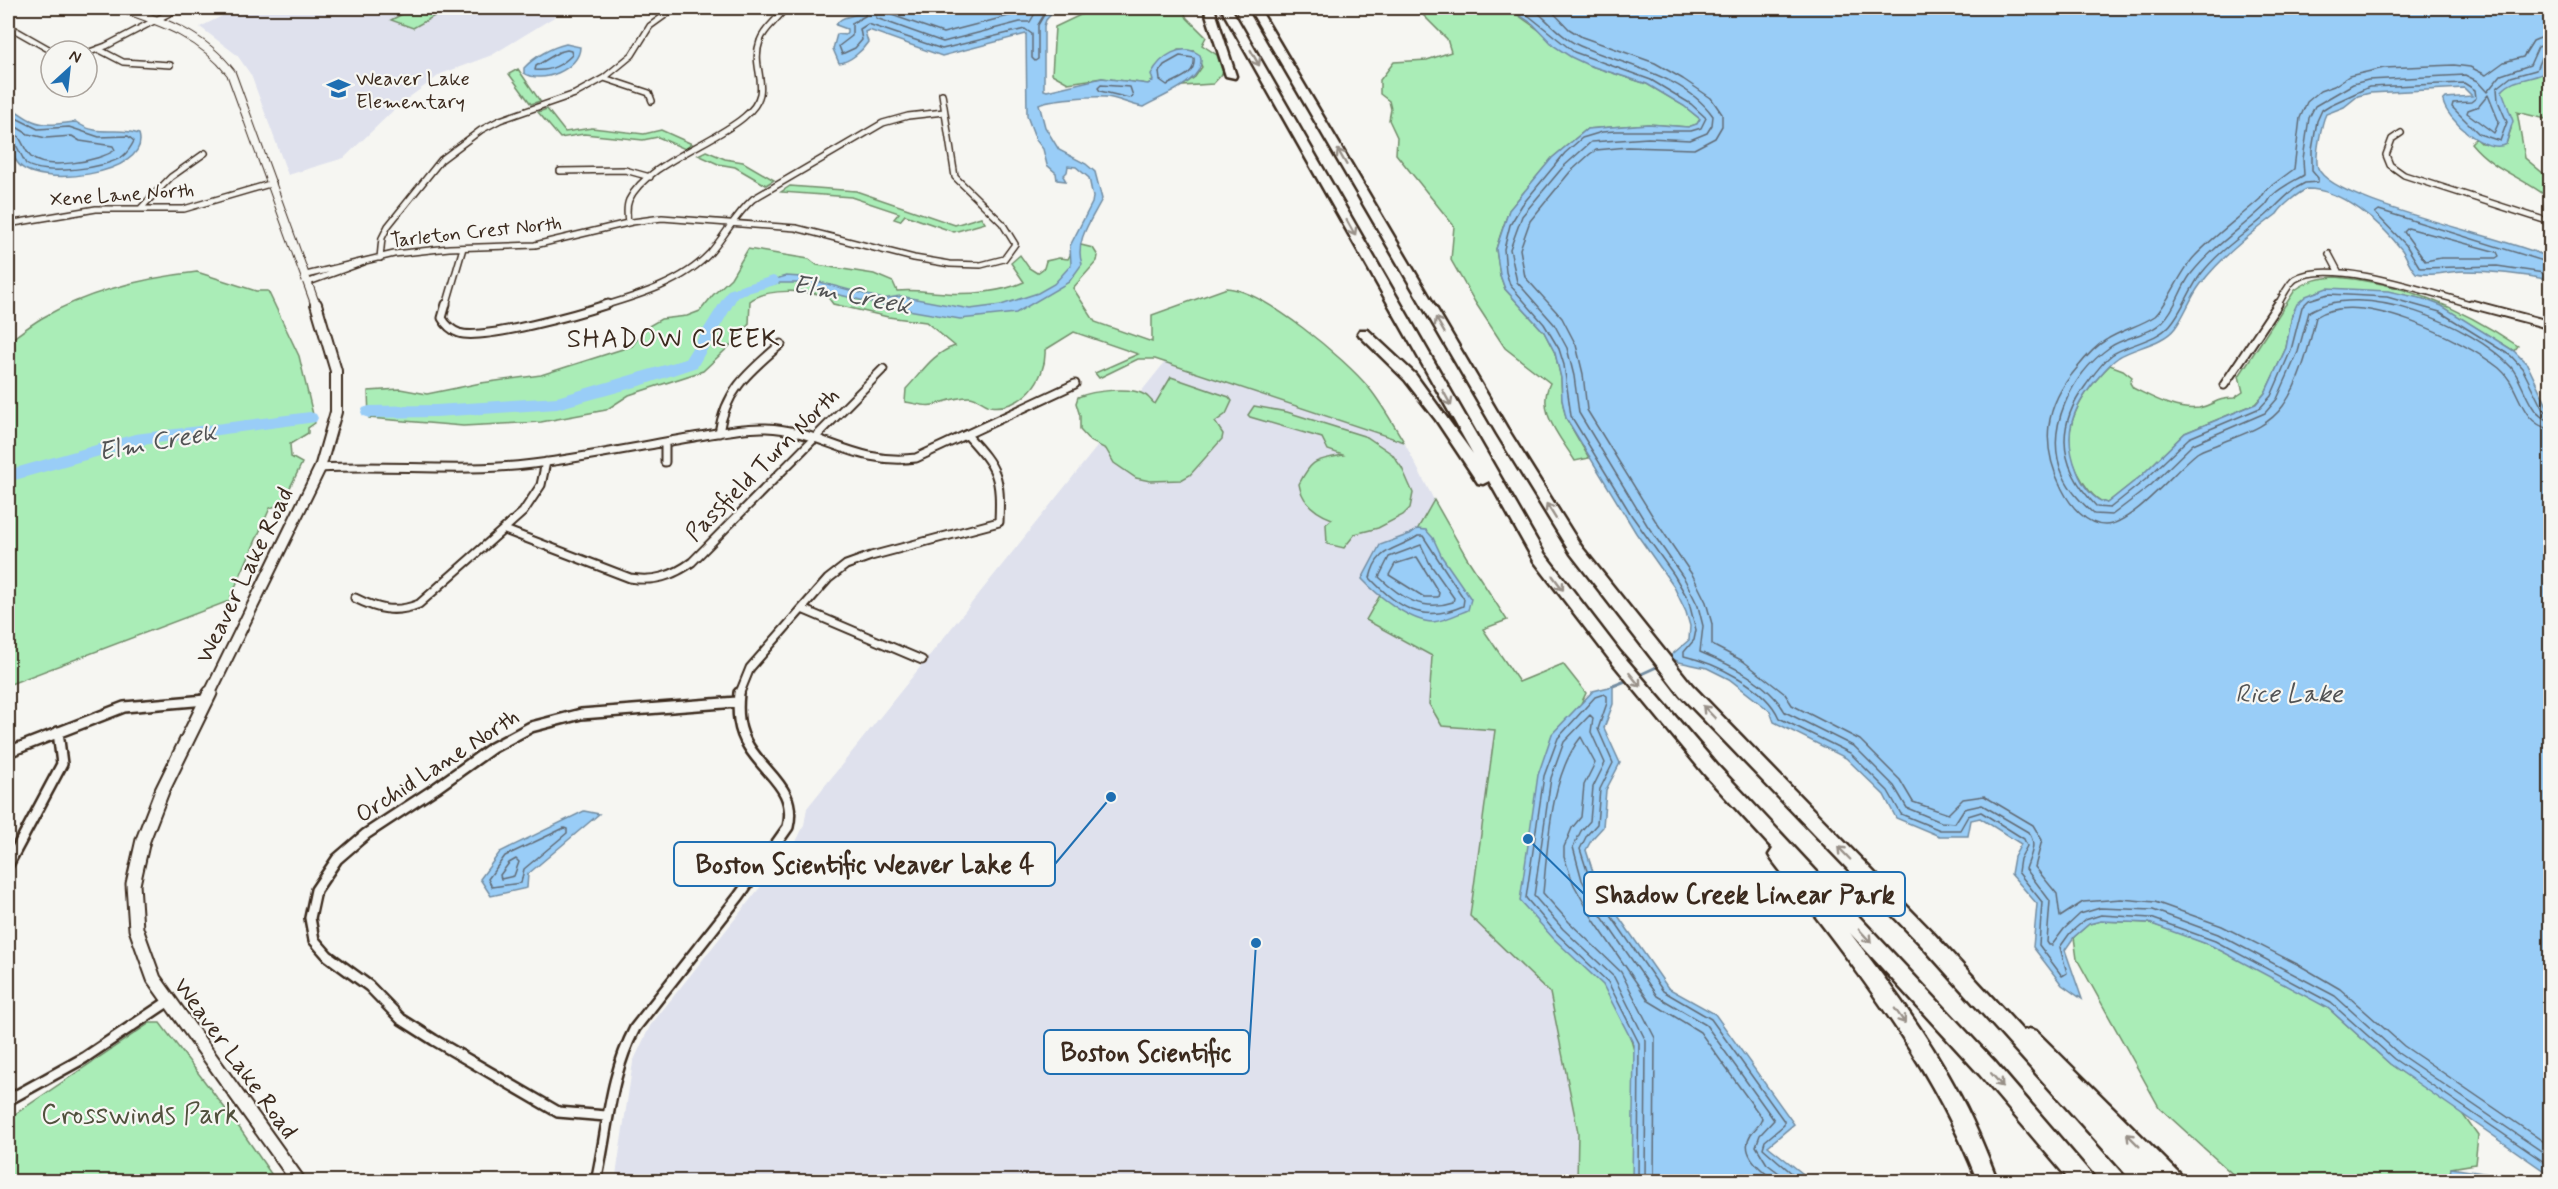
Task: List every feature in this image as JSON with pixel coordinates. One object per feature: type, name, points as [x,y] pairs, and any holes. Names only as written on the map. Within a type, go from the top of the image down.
[{"type":"highway","points":[[1209,8],[1231,76]]},
{"type":"highway","points":[[1226,8],[1539,557]]},
{"type":"highway","points":[[1254,8],[1502,431],[1576,550],[1647,643],[1686,690],[1928,940],[2174,1182]]},
{"type":"highway","points":[[1364,333],[1388,354],[1426,396],[1539,557],[1654,705],[1711,770],[1987,1068],[2085,1182]]},
{"type":"highway","points":[[1711,770],[1869,972],[1927,1054],[1978,1153],[1988,1182]]},
{"type":"highway","points":[[1928,940],[2147,1182]]},
{"type":"main road","name":"Weaver Lake Road","points":[[121,8],[156,20],[200,41],[226,65],[237,84],[273,183],[307,278],[336,371],[336,412],[330,440],[320,468],[146,826],[136,858],[131,891],[132,922],[140,952],[154,979],[299,1182]]},
{"type":"street","points":[[99,48],[179,8]]},
{"type":"street","points":[[380,258],[382,238],[388,226],[441,160],[481,130],[500,120],[575,94],[604,78],[632,55],[650,26],[675,8]]},
{"type":"street","points":[[628,223],[627,210],[630,198],[650,177],[734,125],[754,107],[763,89],[757,53],[759,44],[765,31],[785,8]]},
{"type":"street","points":[[8,26],[39,44]]},
{"type":"street","points":[[99,50],[124,63],[170,64]]},
{"type":"street","points":[[604,78],[642,89],[649,93],[652,101]]},
{"type":"street","points":[[463,248],[442,318],[445,325],[461,334],[484,334],[624,299],[658,287],[702,261],[715,248],[738,212],[753,199],[883,123],[908,116],[944,112],[942,94]]},
{"type":"street","name":"Tarleton Crest North","points":[[307,278],[380,258],[463,248],[536,245],[628,223],[672,218],[795,228],[892,254],[957,264],[988,263],[1010,254],[1015,244],[1003,224],[987,206],[960,185],[955,177],[944,112]]},
{"type":"street","points":[[2401,134],[2392,140],[2386,155],[2390,165],[2404,175],[2550,222]]},
{"type":"street","points":[[141,208],[171,177],[205,153]]},
{"type":"street","points":[[560,171],[625,170],[650,177]]},
{"type":"street","name":"Xene Lane North","points":[[8,224],[76,211],[184,209],[273,183]]},
{"type":"street","points":[[2329,254],[2337,271]]},
{"type":"street","points":[[2224,386],[2294,280],[2316,272],[2337,271],[2550,325]]},
{"type":"street","points":[[719,433],[720,413],[725,400],[743,378],[781,344]]},
{"type":"street","name":"Passfield Turn North","points":[[505,530],[630,578],[650,580],[683,569],[883,369]]},
{"type":"street","points":[[320,468],[468,469],[546,462],[719,433],[764,428],[782,429],[815,438],[866,458],[891,462],[915,458],[1075,384]]},
{"type":"street","points":[[596,1182],[601,1163],[606,1116],[618,1061],[635,1028],[739,896],[788,827],[791,814],[786,793],[748,746],[737,716],[739,692],[750,668],[837,572],[858,560],[999,522],[1001,488],[997,471],[967,435]]},
{"type":"street","points":[[664,462],[665,442]]},
{"type":"street","points":[[355,598],[387,612],[407,610],[419,604],[505,530],[533,500],[541,485],[546,462]]},
{"type":"street","points":[[802,609],[922,660]]},
{"type":"street","points":[[8,752],[124,707],[206,700]]},
{"type":"street","name":"Orchid Lane North","points":[[606,1116],[558,1112],[420,1032],[395,1014],[354,972],[327,954],[311,934],[309,915],[312,900],[320,881],[330,866],[350,846],[435,790],[497,742],[517,731],[560,716],[737,702]]},
{"type":"street","points":[[8,865],[62,764],[58,732]]},
{"type":"street","points":[[8,1100],[84,1058],[169,1001]]},
{"type":"shaded area","name":"Weaver Lake Elementary","points":[[238,8],[569,8],[492,55],[441,74],[400,104],[344,158],[288,175],[251,75],[237,55],[200,27]]},
{"type":"shaded area","points":[[1165,362],[1404,442],[1434,500],[1366,620],[1432,656],[1429,704],[1495,729],[1470,916],[1550,993],[1578,1132],[1577,1181],[615,1182],[633,1062],[650,1026],[796,842],[804,825],[807,808]]},
{"type":"green space","points":[[414,8],[438,14],[413,28],[391,20]]},
{"type":"green space","points":[[1095,8],[1182,8],[1187,18],[1206,37],[1202,45],[1217,55],[1223,73],[1213,84],[1182,86],[1195,77],[1202,67],[1194,51],[1178,50],[1148,84],[1102,78],[1068,83],[1052,74],[1055,27]]},
{"type":"green space","points":[[1416,8],[1508,8],[1588,65],[1647,84],[1684,106],[1700,119],[1697,124],[1688,127],[1648,124],[1587,129],[1552,158],[1509,210],[1500,236],[1496,249],[1500,275],[1505,289],[1544,332],[1555,353],[1566,418],[1589,458],[1575,461],[1557,433],[1546,404],[1546,394],[1550,383],[1505,348],[1451,260],[1454,226],[1396,154],[1397,137],[1389,120],[1391,109],[1389,101],[1380,94],[1380,80],[1394,62],[1427,60],[1451,52],[1447,39]]},
{"type":"green space","points":[[2550,48],[2550,120],[2517,112],[2525,158],[2550,179],[2550,199],[2489,160],[2471,143],[2476,138],[2481,143],[2506,144],[2511,129],[2502,91],[2509,84],[2533,76],[2539,71]]},
{"type":"green space","points":[[518,69],[540,101],[531,104],[509,74]]},
{"type":"green space","points":[[547,109],[565,132],[592,128],[644,134],[661,130],[692,144],[685,149],[658,137],[643,140],[584,134],[560,138],[538,112]]},
{"type":"green space","points":[[706,151],[725,159],[743,162],[774,180],[766,185],[735,167],[718,164],[698,155]]},
{"type":"green space","points":[[790,186],[856,191],[955,225],[981,217],[985,223],[954,232],[905,215],[900,221],[894,219],[899,213],[851,197],[781,192]]},
{"type":"green space","points":[[1081,245],[1093,248],[1098,256],[1097,261],[1073,288],[1095,322],[1152,342],[1152,315],[1227,288],[1243,292],[1282,313],[1324,344],[1374,394],[1404,442],[1155,359],[1138,359],[1099,378],[1095,373],[1138,354],[1074,332],[1045,350],[1042,372],[1037,382],[1022,398],[1012,403],[990,406],[969,397],[930,405],[905,402],[906,389],[934,358],[955,346],[926,322],[888,317],[833,304],[827,296],[787,291],[767,294],[750,301],[749,324],[738,338],[703,371],[629,395],[606,410],[541,422],[463,426],[369,418],[368,391],[400,389],[427,394],[481,383],[541,375],[632,346],[647,327],[661,319],[687,316],[700,311],[731,278],[748,249],[809,259],[817,265],[874,274],[893,282],[897,291],[915,290],[964,294],[996,290],[1024,282],[1011,263],[1020,255],[1029,268],[1037,273],[1044,268],[1046,261],[1059,258],[1068,259],[1073,249]]},
{"type":"green space","points":[[197,272],[256,291],[268,291],[299,356],[315,423],[308,428],[308,433],[290,444],[291,457],[302,463],[282,504],[270,508],[229,601],[8,685],[8,342],[42,318],[78,300],[137,282]]},
{"type":"green space","points":[[2336,277],[2409,291],[2476,320],[2518,346],[2514,351],[2442,307],[2424,299],[2292,315],[2286,348],[2265,393],[2255,404],[2185,433],[2141,476],[2107,503],[2099,500],[2090,492],[2074,465],[2070,450],[2070,434],[2073,419],[2087,391],[2110,365],[2123,370],[2132,377],[2130,383],[2133,388],[2174,406],[2199,408],[2223,399],[2234,398],[2243,392],[2239,376],[2295,290],[2315,280]]},
{"type":"green space","points":[[1171,377],[1229,397],[1232,401],[1226,414],[1215,422],[1223,434],[1222,439],[1190,475],[1181,480],[1150,481],[1136,478],[1114,463],[1106,449],[1090,441],[1080,430],[1080,416],[1076,403],[1078,397],[1102,391],[1121,390],[1138,392],[1155,404]]},
{"type":"green space","points":[[1254,406],[1287,412],[1367,437],[1392,454],[1402,468],[1413,493],[1410,508],[1403,515],[1378,528],[1355,534],[1344,548],[1327,544],[1326,524],[1332,519],[1321,514],[1307,502],[1299,484],[1308,469],[1316,462],[1343,455],[1328,450],[1322,438],[1250,417],[1248,415]]},
{"type":"green space","points":[[1434,500],[1467,558],[1507,620],[1483,629],[1519,682],[1563,664],[1586,693],[1554,761],[1670,1181],[1577,1181],[1578,1132],[1550,993],[1470,916],[1495,730],[1442,726],[1429,704],[1432,656],[1366,620]]},
{"type":"green space","points":[[2101,921],[2149,923],[2179,933],[2212,946],[2289,985],[2328,1008],[2390,1064],[2461,1112],[2478,1136],[2475,1164],[2451,1168],[2449,1181],[2240,1181],[2159,1107],[2077,959],[2074,937],[2089,924]]},
{"type":"green space","name":"Crosswinds Park","points":[[150,1023],[160,1023],[234,1120],[276,1181],[8,1181],[8,1119]]},
{"type":"water","points":[[861,8],[1057,8],[1046,20],[1044,26],[1044,90],[1047,91],[1102,78],[1148,84],[1153,81],[1151,74],[1155,67],[1172,53],[1179,51],[1193,51],[1200,55],[1201,64],[1197,72],[1181,87],[1143,107],[1100,97],[1061,99],[1039,104],[1045,127],[1059,150],[1086,164],[1095,172],[1102,199],[1082,239],[1080,255],[1082,264],[1069,282],[1016,313],[960,319],[885,306],[836,294],[804,283],[778,283],[750,290],[748,287],[786,276],[801,277],[883,299],[900,296],[970,309],[1001,305],[1038,293],[1054,284],[1071,265],[1070,246],[1093,197],[1089,178],[1076,167],[1068,166],[1063,176],[1066,181],[1057,180],[1056,173],[1047,165],[1043,149],[1036,140],[1027,116],[1026,34],[942,56],[869,30],[865,32],[868,42],[862,49],[851,58],[839,63],[833,49],[837,34],[845,35],[847,29],[836,25],[844,18],[861,12]]},
{"type":"water","name":"Rice Lake","points":[[1508,8],[2550,8],[2550,47],[2542,74],[2515,82],[2502,91],[2513,121],[2506,144],[2489,145],[2468,134],[2451,117],[2443,101],[2446,98],[2472,96],[2464,88],[2370,93],[2358,96],[2344,107],[2326,114],[2317,163],[2318,168],[2330,181],[2354,194],[2550,258],[2550,280],[2485,272],[2416,273],[2402,250],[2360,209],[2334,195],[2307,189],[2290,200],[2277,214],[2217,265],[2196,290],[2179,323],[2170,333],[2156,342],[2119,357],[2107,368],[2088,391],[2075,412],[2070,445],[2082,481],[2097,499],[2107,503],[2141,476],[2185,433],[2256,404],[2265,393],[2286,348],[2292,315],[2297,304],[2306,296],[2327,288],[2388,291],[2424,299],[2442,306],[2514,351],[2527,364],[2550,412],[2550,1175],[2390,1064],[2328,1008],[2212,946],[2149,923],[2101,921],[2089,924],[2074,937],[2065,950],[2082,999],[2062,985],[2033,947],[2037,904],[2011,874],[2014,857],[2021,844],[1980,818],[1971,820],[1968,836],[1939,836],[1896,818],[1884,795],[1846,758],[1774,722],[1770,711],[1729,679],[1707,668],[1679,662],[1669,657],[1689,640],[1690,626],[1686,612],[1674,587],[1636,533],[1566,418],[1555,353],[1544,332],[1505,289],[1500,275],[1496,249],[1509,210],[1552,158],[1587,129],[1648,124],[1688,127],[1697,124],[1700,119],[1684,106],[1647,84],[1588,65],[1571,57],[1554,46],[1533,24]]},
{"type":"water","points":[[566,44],[580,47],[574,62],[567,68],[549,76],[531,76],[524,73],[524,68],[538,56]]},
{"type":"water","points":[[8,108],[38,123],[76,122],[92,130],[139,134],[138,148],[128,160],[89,174],[45,175],[28,171],[13,156],[9,142]]},
{"type":"water","points":[[1417,529],[1426,530],[1433,538],[1442,557],[1471,599],[1468,610],[1433,622],[1424,621],[1394,606],[1362,579],[1380,545],[1410,534]]},
{"type":"water","points":[[1613,686],[1613,704],[1604,728],[1620,763],[1606,790],[1603,827],[1586,850],[1594,875],[1612,907],[1668,988],[1715,1014],[1794,1124],[1768,1146],[1812,1181],[1632,1181],[1634,1045],[1603,985],[1553,938],[1520,901],[1538,775],[1552,734],[1593,691]]},
{"type":"water","points":[[584,811],[599,814],[528,874],[527,888],[491,896],[480,879],[500,852]]},
{"type":"water","points":[[2451,1168],[2489,1174],[2502,1181],[2449,1181]]},
{"type":"waterway","name":"Elm Creek","points":[[369,412],[436,411],[557,403],[637,381],[691,363],[733,293],[773,281]]},
{"type":"waterway","name":"Elm Creek","points":[[8,476],[135,440],[310,418]]},
{"type":"waterway","points":[[1637,676],[1661,665]]},
{"type":"waterway","points":[[1613,686],[1628,680]]},
{"type":"place","name":"Weaver Lake Elementary","points":[[338,89]]},
{"type":"place","name":"Boston Scientific Weaver Lake 4","points":[[1111,797]]},
{"type":"place","name":"Shadow Creek Linear Park","points":[[1528,839]]},
{"type":"place","name":"Boston Scientific","points":[[1256,943]]},
{"type":"district","name":"SHADOW CREEK","points":[[674,338]]}]
